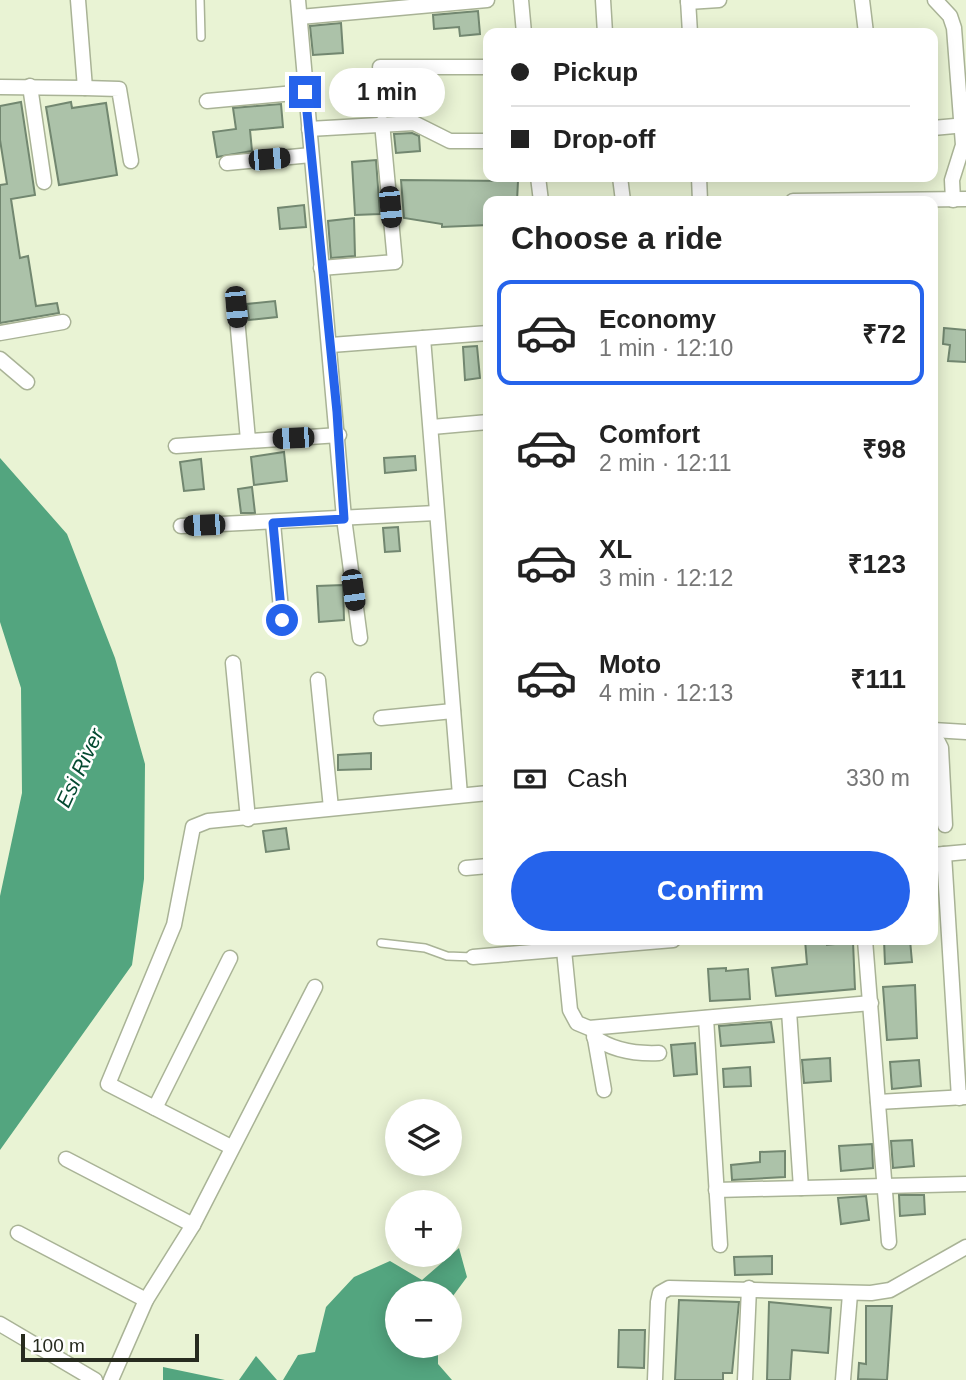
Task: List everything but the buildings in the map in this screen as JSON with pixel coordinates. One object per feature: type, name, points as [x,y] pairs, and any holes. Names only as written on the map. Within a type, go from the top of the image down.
[{"type":"street","points":[[79,0],[85,88]]},
{"type":"street","points":[[298,0],[321,268],[339,435],[344,519],[360,638]]},
{"type":"street","points":[[300,17],[487,0]]},
{"type":"street","points":[[521,0],[524,28]]},
{"type":"street","points":[[603,0],[606,28]]},
{"type":"street","points":[[690,28],[688,1],[719,0]]},
{"type":"street","points":[[862,0],[865,28]]},
{"type":"street","points":[[934,0],[944,8],[954,28],[964,125],[963,145],[952,180],[960,200],[938,200]]},
{"type":"street","points":[[380,67],[483,67]]},
{"type":"street","points":[[30,86],[44,182]]},
{"type":"street","points":[[0,87],[119,89],[131,161]]},
{"type":"street","points":[[207,101],[305,92]]},
{"type":"street","points":[[321,268],[395,262],[382,123]]},
{"type":"street","points":[[309,129],[414,123],[461,143],[483,141]]},
{"type":"street","points":[[938,128],[964,125]]},
{"type":"street","points":[[227,163],[311,155]]},
{"type":"street","points":[[236,307],[248,440]]},
{"type":"street","points":[[0,332],[63,322]]},
{"type":"street","points":[[331,345],[483,333]]},
{"type":"street","points":[[423,338],[460,795]]},
{"type":"street","points":[[0,359],[27,382]]},
{"type":"street","points":[[432,427],[483,422]]},
{"type":"street","points":[[176,446],[339,435]]},
{"type":"street","points":[[181,526],[436,513]]},
{"type":"street","points":[[273,523],[282,620]]},
{"type":"street","points":[[233,663],[248,819]]},
{"type":"street","points":[[318,680],[331,808]]},
{"type":"street","points":[[381,718],[453,711]]},
{"type":"street","points":[[938,730],[966,732]]},
{"type":"street","points":[[938,742],[941,748],[945,825]]},
{"type":"street","points":[[230,1147],[108,1084],[174,925],[193,827],[208,821],[483,793]]},
{"type":"street","points":[[878,1102],[963,1097],[939,854],[966,852]]},
{"type":"street","points":[[466,868],[483,866]]},
{"type":"street","points":[[473,957],[563,945],[570,1010],[577,1023],[594,1032],[602,1043],[639,1054],[659,1053]]},
{"type":"street","points":[[865,945],[889,1242]]},
{"type":"street","points":[[155,1108],[230,958]]},
{"type":"street","points":[[111,1380],[146,1300],[193,1225],[230,1147],[315,987]]},
{"type":"street","points":[[594,1032],[706,1018],[871,1003]]},
{"type":"street","points":[[789,1011],[801,1188]]},
{"type":"street","points":[[706,1018],[720,1245]]},
{"type":"street","points":[[594,1032],[604,1090]]},
{"type":"street","points":[[66,1159],[193,1225]]},
{"type":"street","points":[[716,1191],[966,1184]]},
{"type":"street","points":[[18,1233],[146,1300]]},
{"type":"street","points":[[655,1380],[660,1293],[669,1287],[850,1294],[890,1290],[965,1251]]},
{"type":"street","points":[[745,1380],[749,1289]]},
{"type":"street","points":[[843,1380],[850,1294]]},
{"type":"street","points":[[0,1324],[95,1380]]},
{"type":"lane","points":[[200,0],[201,37]]},
{"type":"lane","points":[[381,943],[425,948],[447,956],[473,957]]},
{"type":"water","name":"Esi River","points":[[0,458],[67,534],[115,658],[145,764],[144,879],[132,965],[0,1150],[0,896],[22,793],[21,688],[0,622]]},
{"type":"water","points":[[462,1259],[467,1277],[462,1284],[462,1281],[385,1281],[385,1358],[438,1358],[438,1364],[452,1380],[283,1380],[298,1355],[315,1352],[326,1307],[354,1277],[385,1263],[385,1267],[400,1267],[422,1280],[437,1267],[462,1267]]},
{"type":"water","points":[[256,1356],[277,1380],[239,1380]]},
{"type":"water","points":[[163,1367],[225,1380],[163,1380]]},
{"type":"route","points":[[282,620],[273,523],[344,519],[331,345],[305,92]]}]
